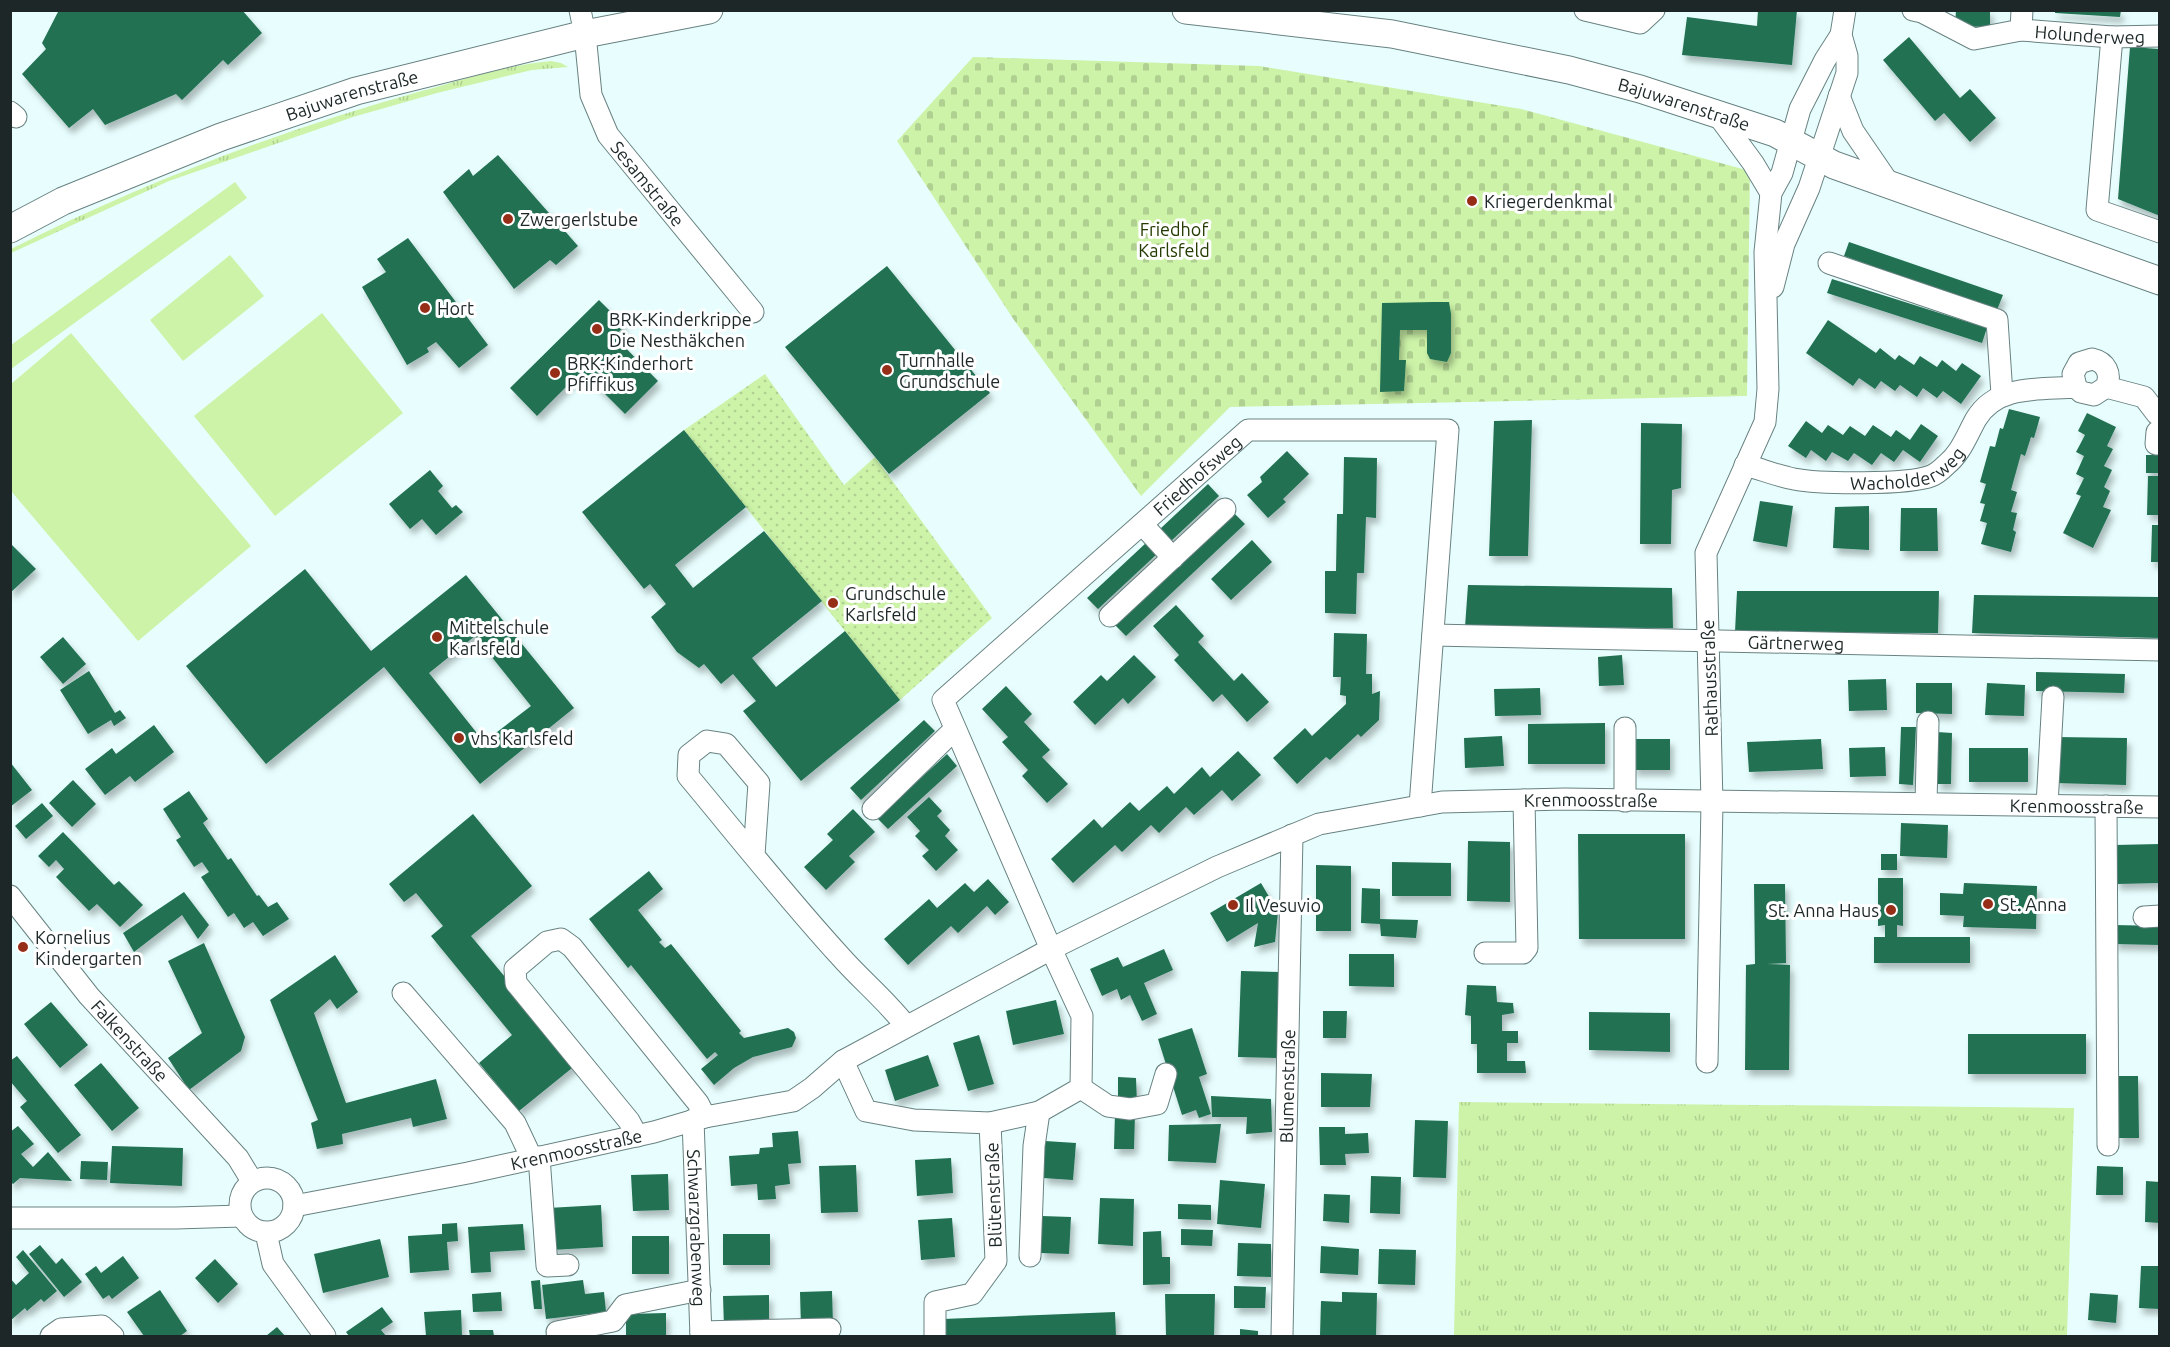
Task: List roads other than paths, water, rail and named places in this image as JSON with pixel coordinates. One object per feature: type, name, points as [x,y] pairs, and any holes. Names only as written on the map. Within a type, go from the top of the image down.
[{"type":"main road","name":"Bajuwarenstraße","points":[[1186,10],[1404,36],[1569,70],[1776,133],[1834,165],[2160,281]]},
{"type":"main road","name":"Bajuwarenstraße","points":[[10,229],[63,201],[220,137],[356,91],[587,18],[701,11]]},
{"type":"street","points":[[1585,10],[1640,22],[1654,10]]},
{"type":"street","points":[[1841,35],[1845,10]]},
{"type":"street","name":"Holunderweg","points":[[1919,11],[1974,39],[2022,20],[2112,37],[2160,36]]},
{"type":"street","name":"Sesamstraße","points":[[587,18],[591,95],[608,135],[753,312]]},
{"type":"street","name":"Rathausstraße","points":[[1767,307],[1784,244],[1809,188],[1847,73],[1847,56],[1841,35]]},
{"type":"street","name":"Rathausstraße","points":[[1707,1062],[1712,803],[1706,553],[1765,422],[1768,389],[1765,252],[1771,194],[1782,173],[1800,109],[1825,60],[1841,35]]},
{"type":"street","points":[[2112,37],[2097,210],[2160,232]]},
{"type":"street","points":[[1839,96],[1853,131],[1890,185]]},
{"type":"street","points":[[1717,114],[1753,163],[1771,194]]},
{"type":"street","points":[[1829,263],[1997,320],[2002,395],[2015,391],[2076,387]]},
{"type":"street","points":[[2092,359],[2103,364],[2107,369],[2109,375],[2106,387],[2101,392],[2087,395],[2076,387],[2073,381],[2075,368],[2079,363],[2092,359]]},
{"type":"street","points":[[2106,387],[2144,397],[2158,430]]},
{"type":"street","name":"Wacholderweg","points":[[1745,465],[1795,479],[1865,483],[1932,476],[1958,453],[1978,416],[2002,395]]},
{"type":"street","name":"Friedhofsweg","points":[[1051,949],[943,700],[1248,430],[1448,430],[1420,806]]},
{"type":"street","points":[[1110,616],[1225,509]]},
{"type":"street","points":[[1142,524],[1173,558]]},
{"type":"street","name":"Gärtnerweg","points":[[1433,635],[2160,650]]},
{"type":"street","points":[[2047,805],[2053,698]]},
{"type":"street","points":[[1926,803],[1928,722]]},
{"type":"street","points":[[1625,728],[1625,801]]},
{"type":"street","points":[[873,809],[955,729]]},
{"type":"street","points":[[754,855],[759,783],[726,744],[706,741],[689,755],[688,776],[754,855],[841,957],[906,1026]]},
{"type":"street","points":[[1485,953],[1523,953],[1527,948],[1524,800]]},
{"type":"street","name":"Krenmoosstraße","points":[[294,1206],[536,1158],[636,1136],[699,1119],[793,1101],[843,1061],[1051,949],[1217,867],[1320,824],[1442,802],[1524,800],[2160,807]]},
{"type":"street","points":[[2106,806],[2108,1145]]},
{"type":"street","name":"Blumenstraße","points":[[1282,1336],[1292,835]]},
{"type":"street","name":"Falkenstraße","points":[[10,896],[89,996],[238,1158],[252,1181]]},
{"type":"street","points":[[636,1136],[629,1122],[516,983],[515,969],[547,942],[561,939],[572,947],[698,1104],[699,1119]]},
{"type":"street","points":[[1051,949],[1082,1016],[1081,1088]]},
{"type":"street","points":[[403,993],[515,1123],[536,1158],[547,1266],[568,1265]]},
{"type":"street","points":[[843,1061],[866,1111],[914,1120],[990,1123],[1039,1112],[1081,1088]]},
{"type":"street","points":[[1081,1088],[1108,1106],[1130,1109],[1157,1104],[1166,1074]]},
{"type":"street","points":[[1030,1256],[1034,1146],[1039,1112]]},
{"type":"street","name":"Schwarzgrabenweg","points":[[699,1119],[701,1334]]},
{"type":"street","name":"Blütenstraße","points":[[935,1336],[935,1302],[972,1294],[996,1261],[990,1123]]},
{"type":"street","points":[[265,1177],[281,1181],[290,1191],[294,1206],[287,1223],[280,1229],[266,1233],[255,1230],[241,1216],[239,1204],[242,1192],[252,1181],[265,1177]]},
{"type":"street","points":[[10,1218],[241,1216]]},
{"type":"street","points":[[266,1233],[273,1264],[325,1336]]},
{"type":"street","points":[[557,1332],[613,1321],[626,1305],[700,1290]]},
{"type":"street","points":[[51,1336],[61,1329],[102,1326],[112,1336]]},
{"type":"street","points":[[701,1334],[830,1329]]},
{"type":"place","name":"Kriegerdenkmal","points":[[1472,201]]},
{"type":"place","name":"Zwergerlstube","points":[[508,219]]},
{"type":"place","name":"Hort","points":[[425,308]]},
{"type":"place","name":"BRK-Kinderkrippe Die Nesthäkchen","points":[[597,329]]},
{"type":"place","name":"Turnhalle Grundschule","points":[[887,370]]},
{"type":"place","name":"BRK-Kinderhort Pfiffikus","points":[[555,373]]},
{"type":"place","name":"Grundschule Karlsfeld","points":[[833,603]]},
{"type":"place","name":"Mittelschule Karlsfeld","points":[[437,637]]},
{"type":"place","name":"vhs Karlsfeld","points":[[459,738]]},
{"type":"place","name":"St. Anna","points":[[1988,904]]},
{"type":"place","name":"Il Vesuvio","points":[[1233,905]]},
{"type":"place","name":"St. Anna Haus","points":[[1891,910]]},
{"type":"place","name":"Kornelius Kindergarten","points":[[23,947]]},
{"type":"park label","name":"Friedhof Karlsfeld","points":[[1174,239]]}]
